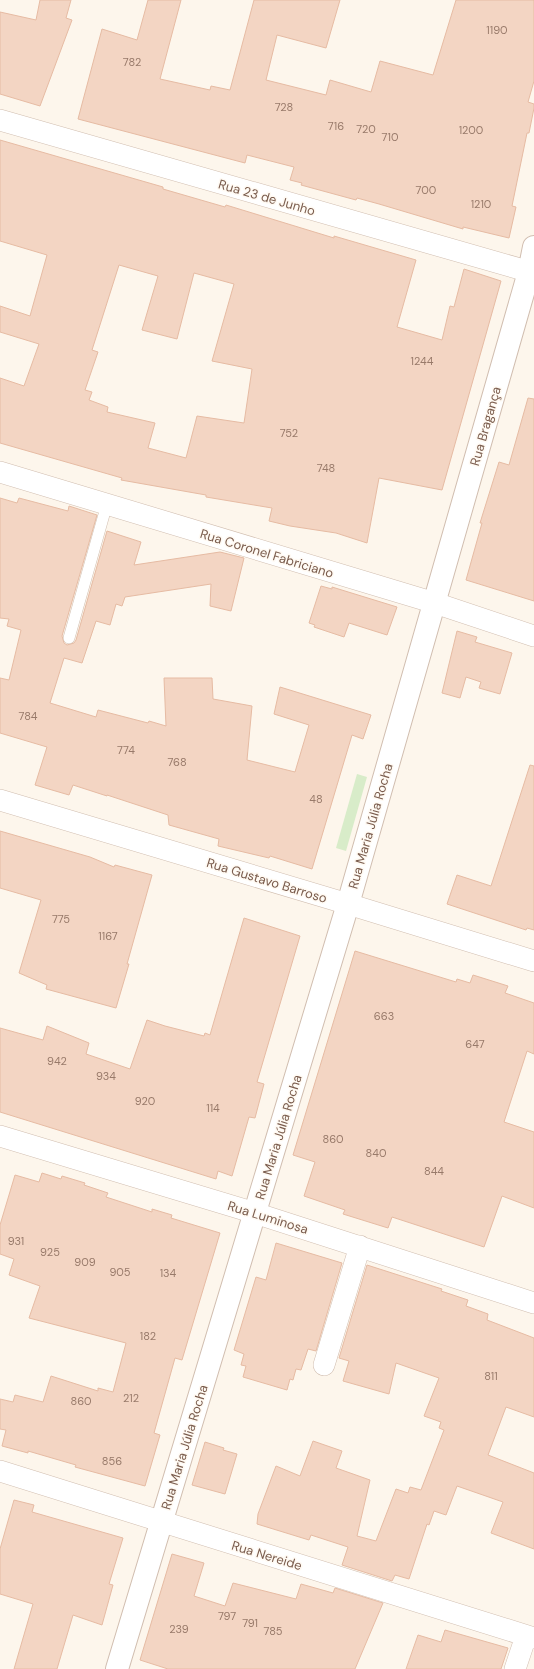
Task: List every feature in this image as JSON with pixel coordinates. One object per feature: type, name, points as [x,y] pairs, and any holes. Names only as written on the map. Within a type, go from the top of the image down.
[{"type":"street","name":"Rua 23 de Junho","points":[[0,120],[532,272]]},
{"type":"street","name":"Rua Bragança","points":[[435,603],[532,272],[534,248]]},
{"type":"street","name":"Rua Coronel Fabriciano","points":[[0,472],[435,603],[534,636]]},
{"type":"street","name":"Rua Maria Júlia Rocha","points":[[117,1669],[348,904],[435,603]]},
{"type":"street","name":"Rua Gustavo Barroso","points":[[0,800],[534,961]]},
{"type":"street","name":"Rua Luminosa","points":[[0,1136],[255,1213],[534,1303]]},
{"type":"street","points":[[324,1365],[360,1246]]},
{"type":"street","name":"Rua Nereide","points":[[0,1471],[530,1637]]},
{"type":"street","points":[[515,1669],[530,1637]]},
{"type":"lane","points":[[69,638],[107,504]]},
{"type":"green space","points":[[357,774],[367,777],[346,851],[336,848]]},
{"type":"building","points":[[40,0],[71,0],[66,18],[72,20],[40,106],[0,94],[0,12],[36,20]]},
{"type":"building","points":[[148,0],[181,0],[160,79],[210,90],[211,86],[230,90],[254,0],[340,0],[326,48],[277,35],[266,80],[326,95],[330,80],[371,92],[380,61],[433,75],[456,0],[534,0],[534,81],[528,102],[534,104],[534,108],[529,133],[527,133],[512,206],[516,207],[509,238],[463,227],[463,229],[357,198],[356,200],[301,185],[302,183],[290,180],[294,167],[247,155],[245,163],[78,119],[102,29],[137,40]]},
{"type":"building","points":[[0,140],[163,187],[163,189],[225,207],[226,205],[334,238],[334,236],[416,260],[397,327],[442,340],[450,306],[454,307],[464,269],[501,281],[442,490],[379,478],[367,543],[336,533],[290,526],[269,521],[272,508],[206,497],[206,495],[121,480],[122,478],[0,443],[0,378],[24,386],[39,344],[0,332],[0,306],[30,316],[47,255],[0,241]],"holes":[[[119,265],[158,276],[142,330],[177,339],[194,273],[234,284],[212,361],[252,369],[244,423],[197,416],[186,458],[148,448],[155,423],[107,412],[108,407],[89,400],[92,392],[85,390],[98,352],[92,350]]]},
{"type":"building","points":[[528,398],[534,399],[534,601],[466,580],[482,523],[480,523],[499,462],[509,465]]},
{"type":"building","points":[[0,498],[17,503],[19,498],[68,511],[69,506],[97,515],[62,636],[64,643],[67,645],[74,643],[76,640],[107,531],[141,542],[134,565],[220,552],[244,558],[231,611],[210,606],[211,584],[125,597],[122,606],[116,604],[110,625],[96,621],[82,663],[64,658],[50,703],[96,717],[98,710],[148,723],[149,721],[166,726],[164,678],[212,678],[213,699],[252,706],[247,760],[295,772],[309,725],[274,714],[280,687],[371,715],[363,739],[352,735],[312,869],[270,856],[269,858],[218,846],[219,839],[169,825],[168,815],[107,795],[73,785],[69,795],[35,785],[47,747],[0,733],[0,678],[9,680],[21,630],[7,626],[9,619],[0,618]]},
{"type":"building","points":[[321,586],[332,589],[332,587],[397,607],[387,635],[349,623],[344,637],[314,627],[315,625],[309,623]]},
{"type":"building","points":[[457,631],[477,637],[475,642],[512,653],[500,694],[479,688],[481,682],[466,677],[460,698],[442,693]]},
{"type":"building","points":[[530,765],[534,766],[534,930],[527,928],[526,930],[447,904],[457,875],[491,886]]},
{"type":"building","points":[[0,831],[90,857],[114,867],[115,865],[152,875],[116,1008],[46,989],[47,985],[19,973],[41,900],[0,888]]},
{"type":"building","points":[[244,918],[300,936],[257,1082],[264,1084],[255,1118],[249,1117],[232,1176],[218,1171],[216,1179],[0,1112],[0,1028],[43,1040],[47,1026],[89,1043],[86,1054],[130,1069],[147,1020],[204,1036],[205,1033],[210,1035]]},
{"type":"building","points":[[355,951],[456,982],[457,979],[470,983],[473,975],[508,986],[505,993],[534,1003],[534,1054],[527,1051],[504,1122],[534,1132],[534,1208],[502,1196],[484,1247],[392,1217],[388,1228],[343,1214],[345,1210],[304,1196],[315,1162],[293,1155]]},
{"type":"building","points":[[42,1173],[61,1179],[62,1176],[85,1183],[84,1185],[108,1193],[106,1197],[152,1212],[152,1209],[172,1215],[171,1218],[220,1233],[182,1360],[175,1358],[154,1433],[160,1435],[145,1486],[75,1467],[76,1465],[28,1451],[28,1453],[2,1446],[6,1430],[0,1429],[0,1399],[13,1402],[15,1395],[43,1402],[51,1376],[98,1391],[98,1388],[113,1392],[126,1343],[29,1318],[40,1286],[9,1275],[14,1259],[0,1254],[0,1225],[15,1175],[39,1182]]},
{"type":"building","points":[[276,1243],[342,1263],[316,1351],[308,1349],[301,1370],[296,1369],[293,1380],[290,1379],[287,1390],[243,1377],[246,1366],[241,1365],[244,1354],[234,1350],[256,1277],[266,1280]]},
{"type":"building","points":[[367,1265],[442,1289],[441,1291],[468,1300],[466,1306],[488,1314],[487,1320],[534,1338],[534,1417],[506,1407],[488,1455],[534,1473],[534,1549],[491,1533],[503,1502],[457,1486],[446,1515],[434,1511],[429,1525],[427,1524],[409,1579],[395,1575],[392,1581],[342,1565],[348,1547],[311,1535],[309,1540],[257,1524],[258,1514],[276,1466],[300,1476],[313,1441],[342,1451],[336,1468],[370,1480],[357,1536],[376,1541],[396,1489],[408,1493],[410,1487],[421,1490],[444,1430],[439,1428],[441,1422],[424,1416],[439,1378],[396,1363],[389,1394],[343,1381],[349,1361],[339,1358]]},
{"type":"building","points":[[205,1442],[237,1454],[225,1494],[192,1485]]},
{"type":"building","points":[[14,1500],[34,1505],[32,1512],[123,1538],[109,1584],[113,1585],[102,1625],[73,1615],[57,1669],[14,1669],[33,1604],[0,1594],[0,1549]]},
{"type":"building","points":[[172,1554],[204,1563],[194,1596],[225,1606],[233,1583],[296,1599],[301,1584],[333,1593],[335,1588],[383,1603],[355,1669],[168,1669],[140,1660]]},
{"type":"building","points":[[445,1630],[508,1648],[501,1669],[406,1669],[418,1635],[441,1642]]}]
